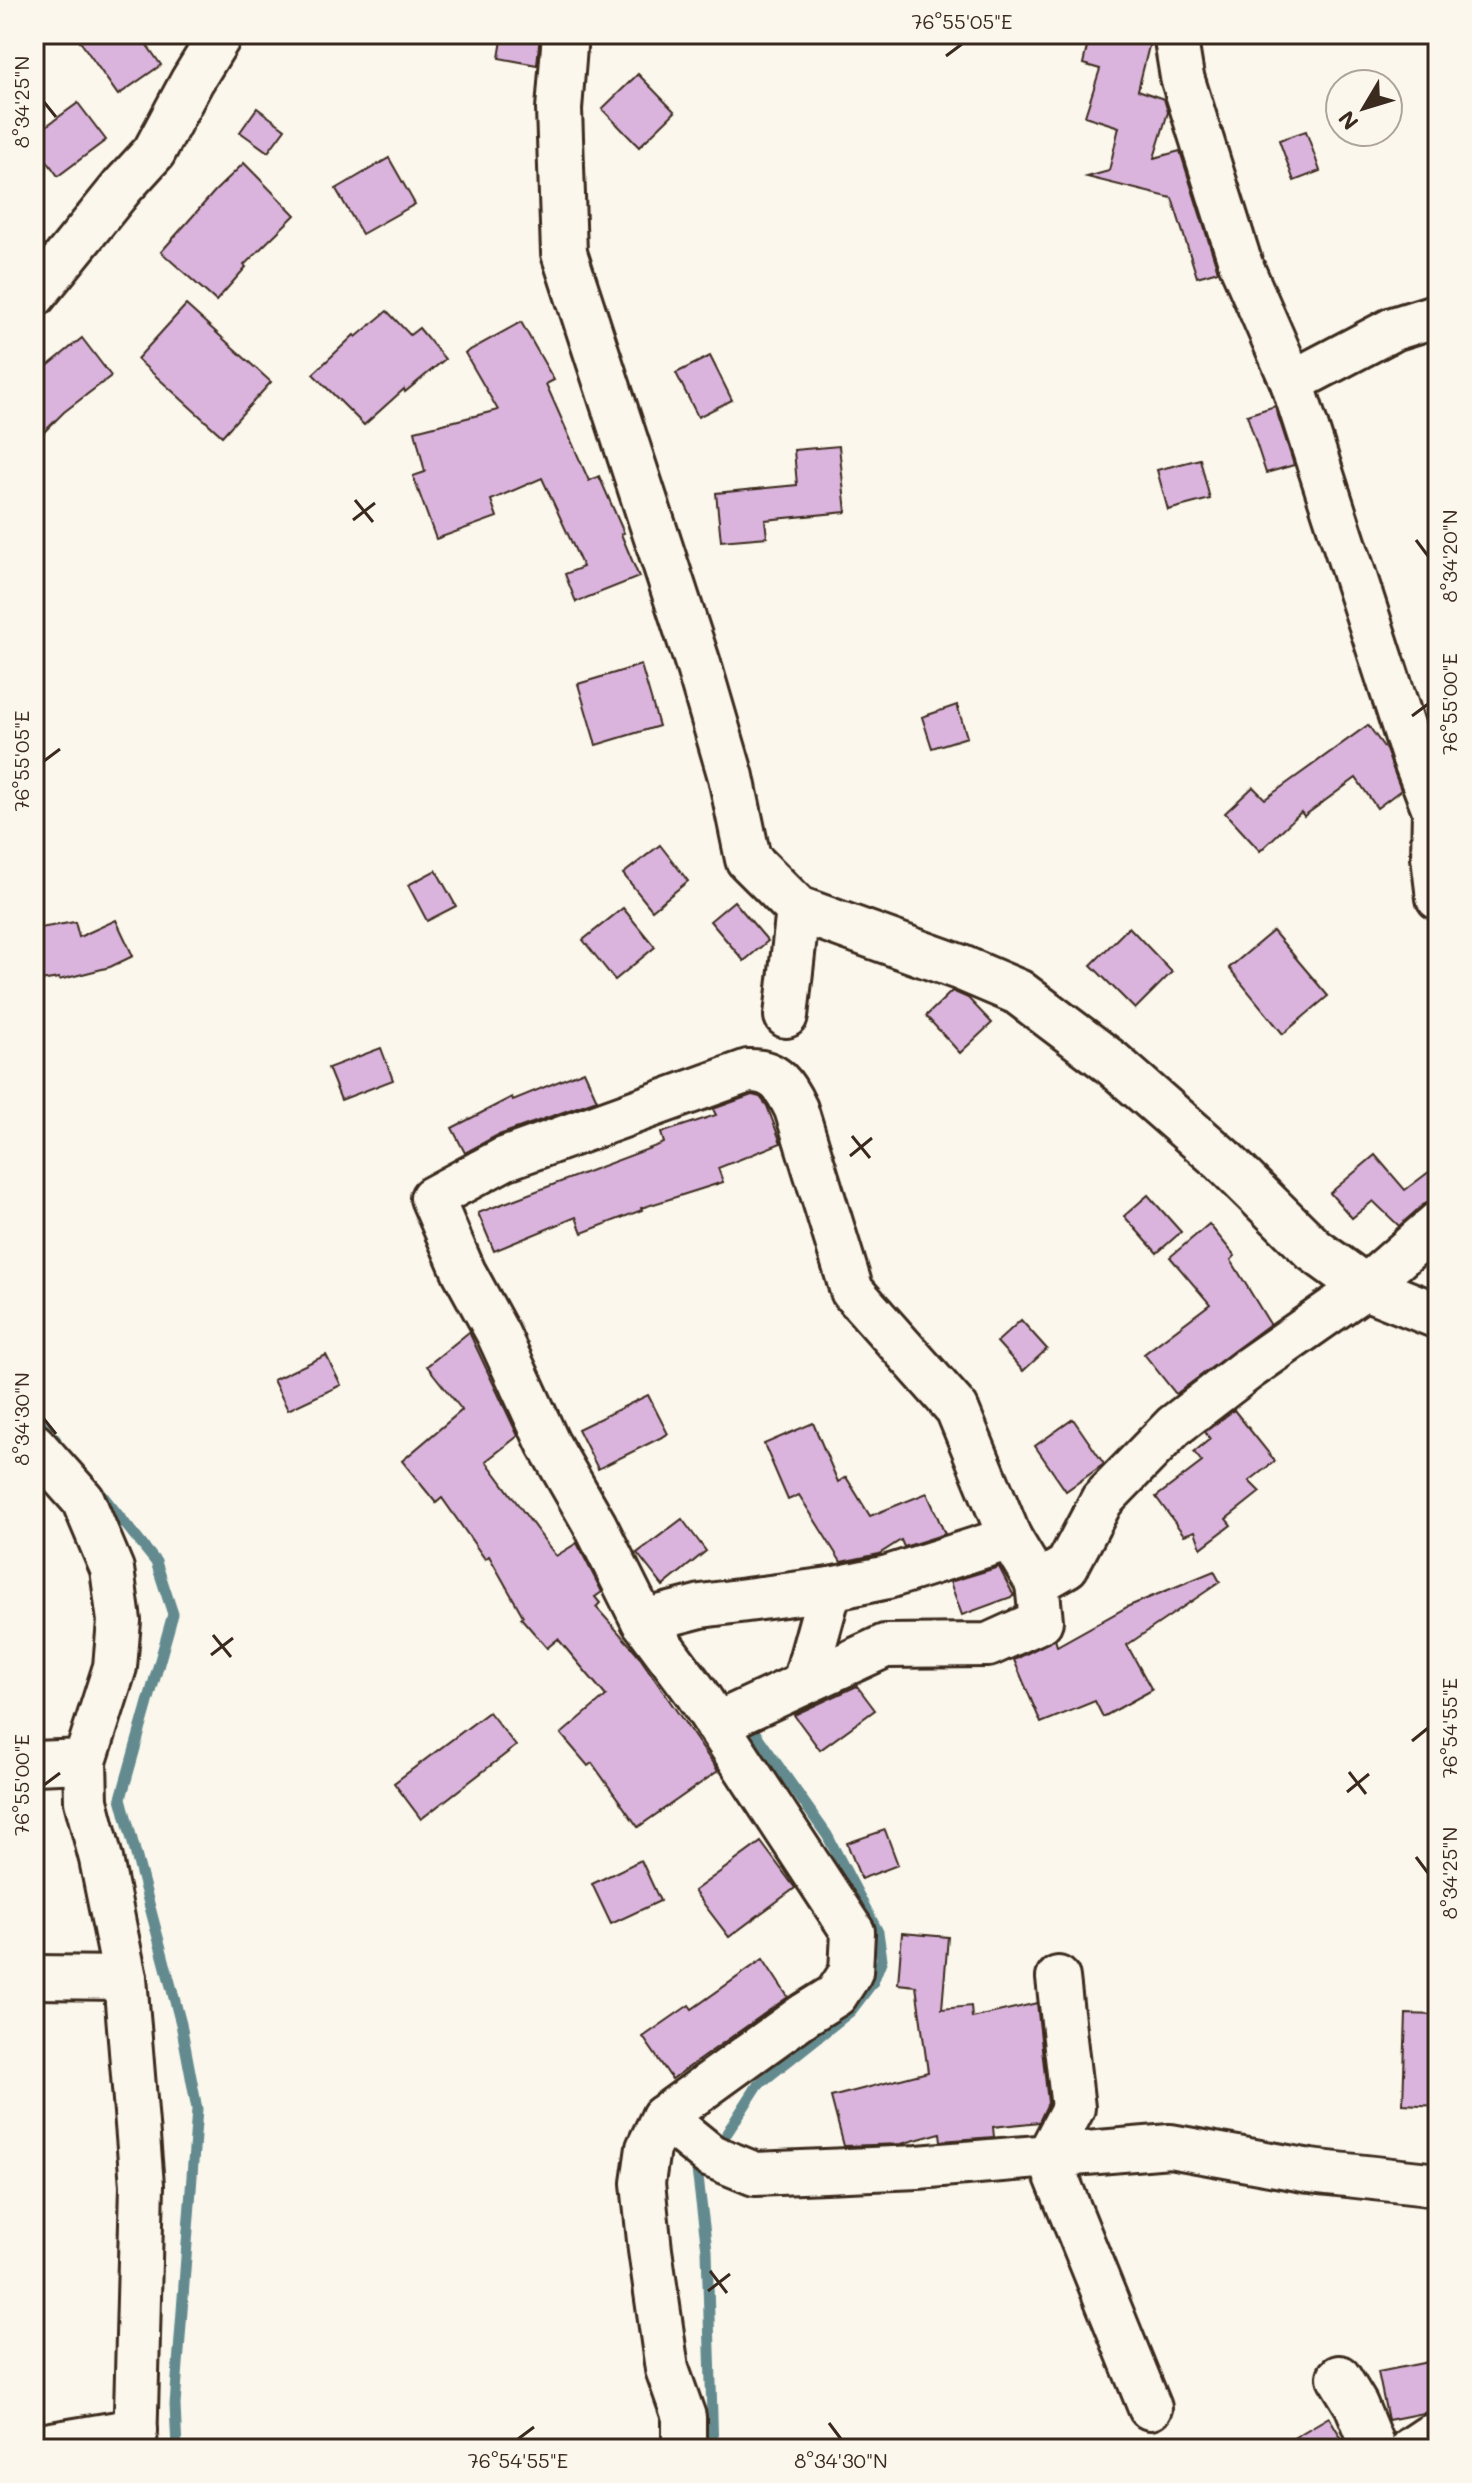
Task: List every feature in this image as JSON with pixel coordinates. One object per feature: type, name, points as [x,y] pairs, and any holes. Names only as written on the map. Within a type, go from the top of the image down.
[{"type":"main road","points":[[565,34],[559,109],[564,253],[698,664],[731,777],[748,859],[798,909],[959,967],[1018,992],[1112,1063],[1224,1161],[1314,1250],[1365,1287],[1438,1316]]},
{"type":"street","points":[[34,296],[154,152],[221,34]]},
{"type":"street","points":[[1175,34],[1182,77],[1241,265],[1292,382],[1413,756],[1436,809],[1433,857],[1438,898]]},
{"type":"street","points":[[1292,382],[1393,329],[1438,315]]},
{"type":"street","points":[[786,1016],[798,909]]},
{"type":"street","points":[[684,2449],[684,2417],[667,2369],[643,2183],[648,2148],[663,2117],[836,1995],[851,1972],[853,1932],[716,1724],[695,1691],[643,1621],[595,1525],[548,1443],[498,1334],[464,1272],[432,1198],[504,1159],[748,1071],[761,1070],[773,1075],[785,1086],[796,1109],[852,1291],[957,1409],[1010,1538],[1037,1583],[1041,1621],[988,1645],[885,1646],[716,1724]]},
{"type":"street","points":[[1037,1583],[1067,1566],[1102,1500],[1174,1426],[1248,1369],[1365,1287],[1438,1223]]},
{"type":"street","points":[[34,1445],[83,1500],[112,1569],[119,1621],[115,1667],[85,1761],[86,1801],[125,1978],[142,2185],[136,2439],[34,2447]]},
{"type":"street","points":[[643,1621],[701,1606],[830,1589],[888,1577],[1010,1538]]},
{"type":"street","points":[[804,1683],[830,1589]]},
{"type":"street","points":[[34,1763],[85,1761]]},
{"type":"street","points":[[34,1977],[125,1978]]},
{"type":"street","points":[[1058,1978],[1073,2108],[1048,2156],[1150,2408]]},
{"type":"street","points":[[663,2117],[711,2156],[755,2174],[918,2167],[1170,2146],[1310,2171],[1438,2185]]},
{"type":"street","points":[[1339,2377],[1356,2405],[1374,2449]]},
{"type":"street","points":[[1411,2449],[1438,2434]]},
{"type":"building","points":[[75,34],[139,34],[161,65],[118,95]]},
{"type":"building","points":[[503,34],[540,34],[537,65],[499,58]]},
{"type":"building","points":[[1090,34],[1152,34],[1138,90],[1164,99],[1168,112],[1154,158],[1180,151],[1218,271],[1197,277],[1172,198],[1087,177],[1109,171],[1119,127],[1085,116],[1100,69],[1083,64]]},
{"type":"building","points":[[638,74],[675,112],[639,147],[602,109]]},
{"type":"building","points":[[78,103],[106,140],[58,176],[34,143],[34,135]]},
{"type":"building","points":[[257,108],[285,129],[268,152],[240,132]]},
{"type":"building","points":[[1306,131],[1320,171],[1294,181],[1279,140]]},
{"type":"building","points":[[389,158],[415,204],[362,234],[336,189]]},
{"type":"building","points":[[244,163],[295,215],[244,265],[246,267],[216,301],[161,252]]},
{"type":"building","points":[[186,305],[271,382],[222,436],[137,359]]},
{"type":"building","points":[[387,311],[410,335],[419,328],[445,359],[405,392],[404,389],[364,425],[313,374],[354,335],[356,337]]},
{"type":"building","points":[[521,322],[554,380],[546,384],[589,481],[599,476],[639,577],[576,602],[565,574],[583,567],[542,478],[491,500],[497,517],[436,539],[413,476],[425,472],[415,431],[498,410],[465,353]]},
{"type":"building","points":[[82,338],[111,376],[64,412],[34,442],[34,377]]},
{"type":"building","points":[[710,356],[732,400],[698,417],[676,373]]},
{"type":"building","points":[[1275,406],[1294,465],[1266,473],[1247,415]]},
{"type":"building","points":[[839,446],[846,512],[765,520],[767,537],[721,541],[716,493],[797,485],[794,450]]},
{"type":"building","points":[[1200,459],[1210,499],[1168,510],[1157,470]]},
{"type":"building","points":[[641,665],[659,726],[596,745],[578,684]]},
{"type":"building","points":[[957,705],[967,737],[932,748],[922,717]]},
{"type":"building","points":[[1368,725],[1386,750],[1401,790],[1377,808],[1356,778],[1304,816],[1301,812],[1260,851],[1225,813],[1253,787],[1265,799]]},
{"type":"building","points":[[660,845],[688,881],[652,910],[623,874]]},
{"type":"building","points":[[436,870],[456,906],[427,921],[408,885]]},
{"type":"building","points":[[734,901],[768,941],[744,961],[710,921]]},
{"type":"building","points":[[623,908],[655,947],[615,980],[583,940]]},
{"type":"building","points":[[116,920],[133,956],[110,967],[59,980],[34,982],[34,929],[75,922],[79,937]]},
{"type":"building","points":[[1129,927],[1172,972],[1135,1009],[1091,965]]},
{"type":"building","points":[[1273,931],[1328,996],[1283,1034],[1229,968]]},
{"type":"building","points":[[952,991],[968,998],[992,1023],[960,1053],[926,1016]]},
{"type":"building","points":[[381,1048],[393,1080],[341,1100],[328,1068]]},
{"type":"building","points":[[584,1071],[597,1100],[496,1136],[465,1153],[452,1128],[512,1097],[513,1100]]},
{"type":"building","points":[[752,1095],[760,1097],[767,1106],[781,1143],[718,1168],[723,1182],[641,1208],[582,1233],[576,1217],[494,1251],[478,1213],[664,1143],[661,1133],[716,1115],[713,1109]]},
{"type":"building","points":[[1375,1155],[1405,1190],[1438,1165],[1438,1200],[1423,1205],[1399,1226],[1373,1201],[1352,1218],[1330,1193]]},
{"type":"building","points":[[1148,1195],[1181,1232],[1157,1253],[1124,1216]]},
{"type":"building","points":[[1209,1224],[1235,1256],[1231,1260],[1270,1324],[1176,1394],[1144,1354],[1210,1304],[1170,1257]]},
{"type":"building","points":[[1021,1320],[1047,1349],[1023,1371],[997,1342]]},
{"type":"building","points":[[469,1332],[518,1436],[486,1461],[556,1556],[577,1543],[602,1592],[595,1597],[600,1603],[596,1607],[636,1652],[718,1771],[638,1827],[592,1763],[588,1766],[561,1734],[606,1696],[558,1639],[547,1648],[521,1618],[523,1616],[489,1556],[485,1559],[442,1498],[436,1503],[402,1461],[462,1410],[427,1366]]},
{"type":"building","points":[[326,1355],[341,1385],[288,1410],[273,1380]]},
{"type":"building","points":[[648,1395],[668,1434],[598,1469],[578,1429]]},
{"type":"building","points":[[1234,1410],[1275,1461],[1249,1481],[1260,1492],[1226,1519],[1231,1525],[1201,1548],[1195,1531],[1184,1535],[1156,1497],[1202,1462],[1194,1452],[1210,1439],[1205,1432]]},
{"type":"building","points":[[1073,1419],[1104,1464],[1066,1491],[1035,1446]]},
{"type":"building","points":[[813,1423],[838,1482],[846,1477],[870,1516],[927,1493],[945,1534],[904,1547],[901,1540],[879,1554],[841,1562],[799,1495],[788,1500],[764,1444]]},
{"type":"building","points":[[682,1519],[706,1551],[663,1586],[637,1553]]},
{"type":"building","points":[[999,1567],[1014,1596],[962,1615],[950,1582]]},
{"type":"building","points":[[1214,1571],[1220,1582],[1127,1645],[1152,1690],[1103,1717],[1095,1701],[1041,1723],[1014,1660],[1055,1639],[1057,1646],[1129,1606]]},
{"type":"building","points":[[857,1686],[875,1710],[820,1750],[794,1715]]},
{"type":"building","points":[[489,1712],[516,1746],[421,1819],[394,1783]]},
{"type":"building","points":[[885,1830],[898,1865],[861,1879],[847,1843]]},
{"type":"building","points":[[761,1842],[795,1888],[729,1937],[694,1891]]},
{"type":"building","points":[[641,1860],[660,1901],[611,1924],[592,1884]]},
{"type":"building","points":[[902,1933],[948,1937],[942,2009],[971,2006],[972,2018],[1037,2003],[1048,2103],[1039,2122],[993,2127],[994,2137],[941,2141],[940,2133],[901,2144],[844,2146],[831,2097],[928,2072],[916,1986],[898,1984]]},
{"type":"building","points":[[763,1959],[788,1997],[672,2079],[643,2037],[689,2005],[692,2009]]},
{"type":"building","points":[[1406,2014],[1438,2015],[1438,2106],[1403,2104]]},
{"type":"building","points":[[1438,2360],[1438,2410],[1388,2420],[1378,2372]]},
{"type":"building","points":[[1329,2417],[1348,2449],[1275,2449]]},
{"type":"waterway","points":[[34,1414],[56,1440]]},
{"type":"waterway","points":[[98,1490],[156,1562],[173,1614],[121,1798],[181,2024],[197,2109],[175,2405],[177,2449]]},
{"type":"waterway","points":[[727,2133],[758,2085],[851,2011],[873,1982],[882,1959],[878,1932],[827,1835],[746,1720]]},
{"type":"waterway","points":[[697,2170],[707,2250],[713,2449]]}]
